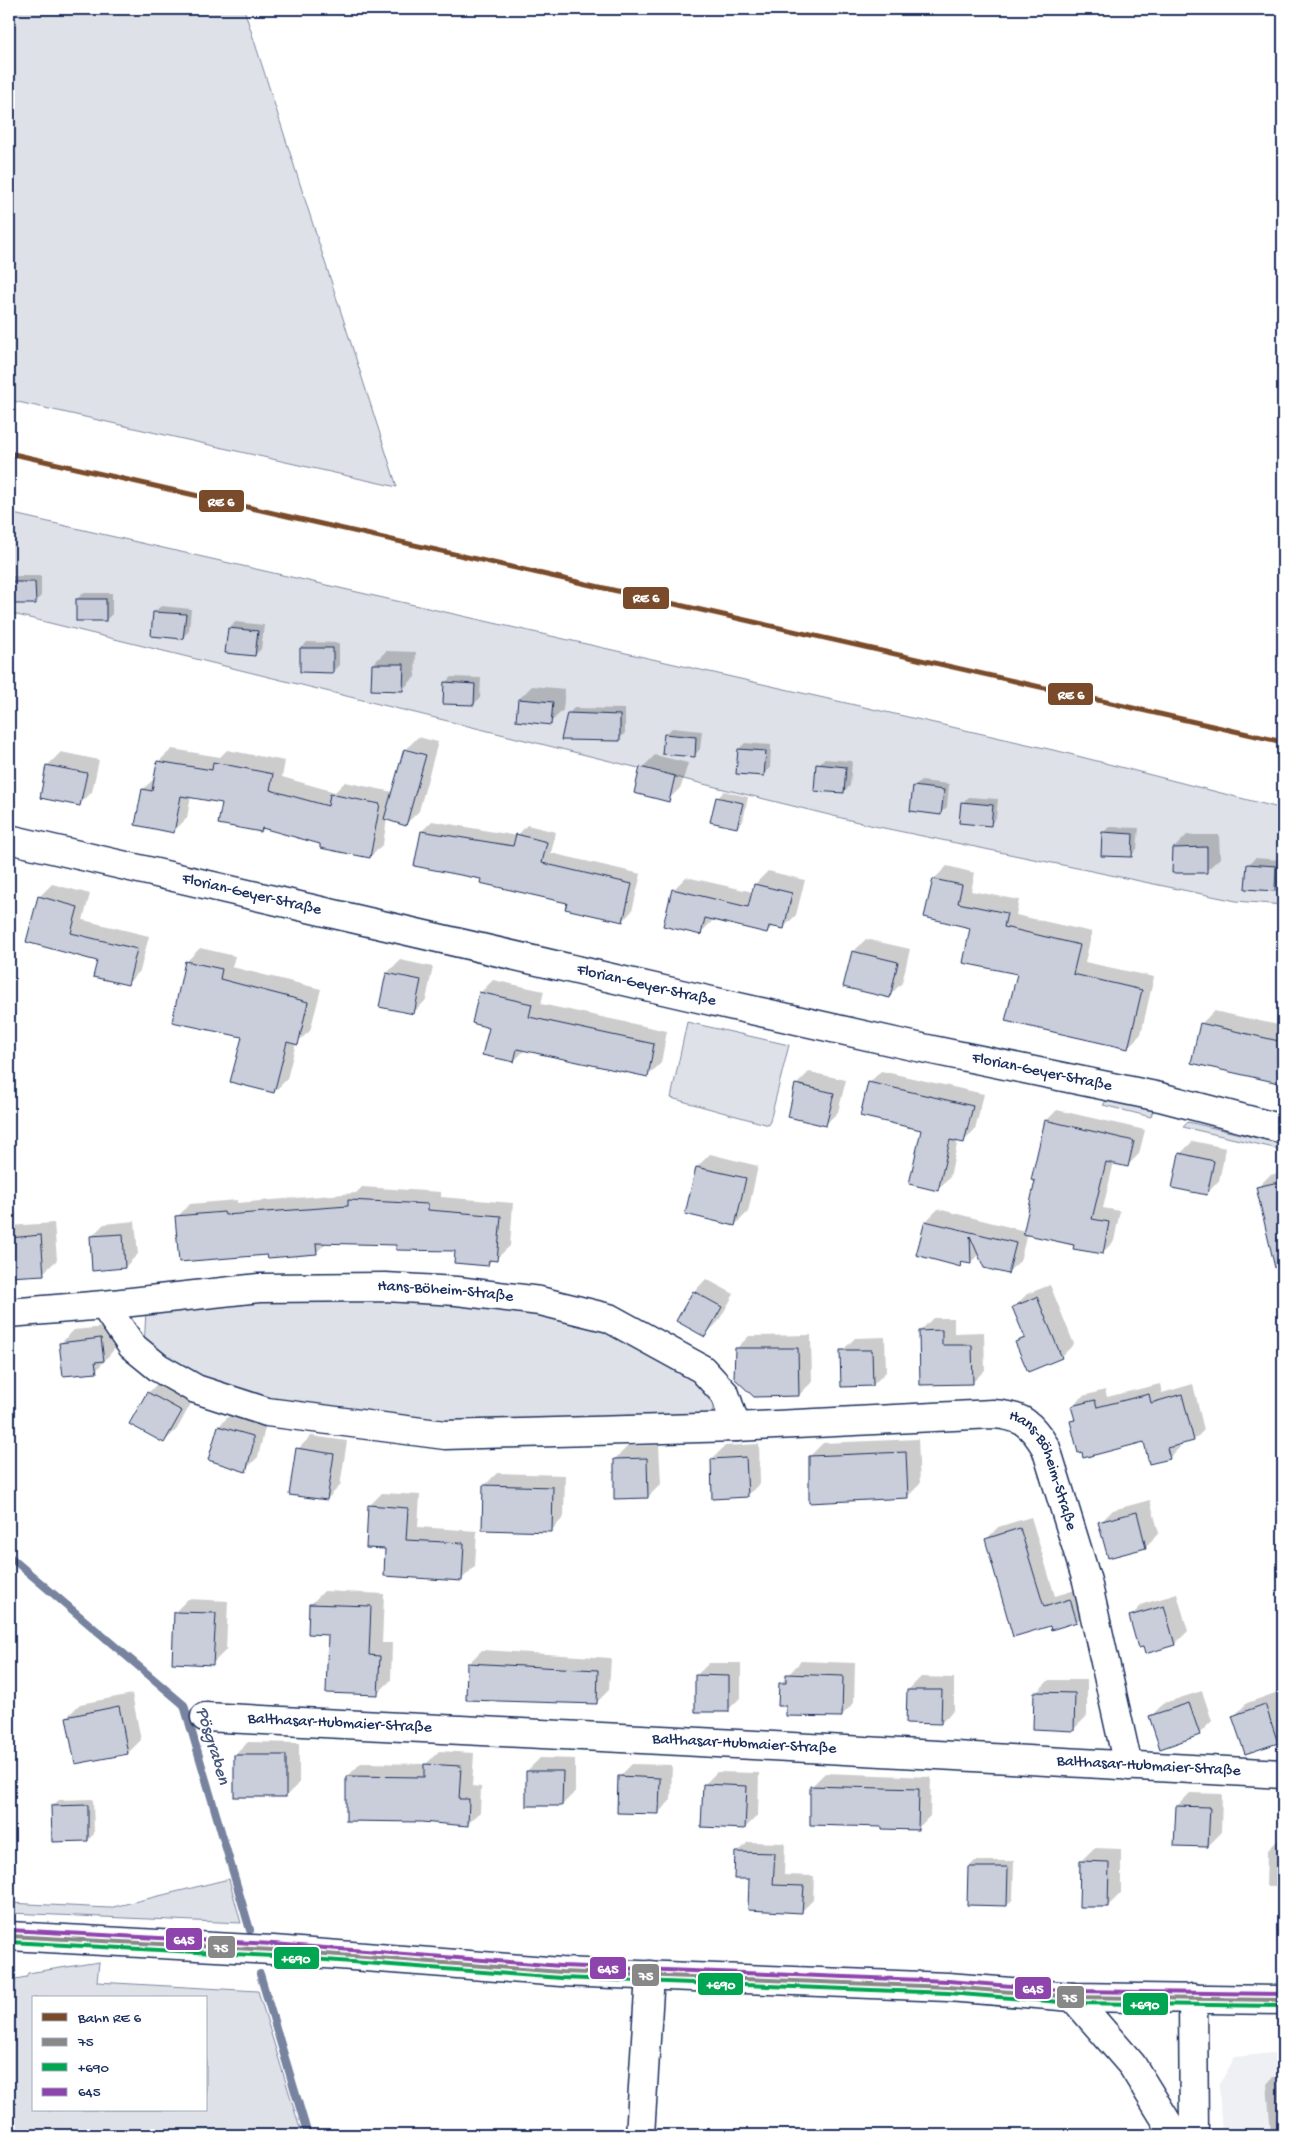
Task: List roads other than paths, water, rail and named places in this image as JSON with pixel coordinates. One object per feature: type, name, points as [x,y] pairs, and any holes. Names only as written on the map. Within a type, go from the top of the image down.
[{"type":"street","name":"Florian-Geyer-Straße","points":[[9,839],[840,1030],[1160,1097],[1283,1129]]},
{"type":"street","name":"Hans-Böheim-Straße","points":[[9,1313],[104,1305],[258,1288],[385,1287],[458,1292],[540,1301],[609,1318],[702,1369],[725,1394],[736,1427]]},
{"type":"street","name":"Hans-Böheim-Straße","points":[[104,1305],[132,1346],[159,1368],[196,1389],[267,1412],[445,1435],[736,1427],[993,1414],[1010,1416],[1035,1429],[1046,1448],[1087,1581],[1128,1766]]},
{"type":"street","name":"Balthasar-Hubmaier-Straße","points":[[205,1717],[691,1741],[1283,1774]]},
{"type":"street","points":[[9,1936],[273,1950],[561,1972],[948,1987],[1073,1997],[1283,2000]]},
{"type":"street","points":[[640,2135],[650,1975]]},
{"type":"street","points":[[1073,1997],[1132,2065],[1176,2135]]},
{"type":"street","points":[[1193,1998],[1194,2135]]},
{"type":"waterway","name":"Pösgraben","points":[[9,1556],[184,1705],[250,1930]]},
{"type":"waterway","name":"Pösgraben","points":[[260,1974],[308,2135]]}]
